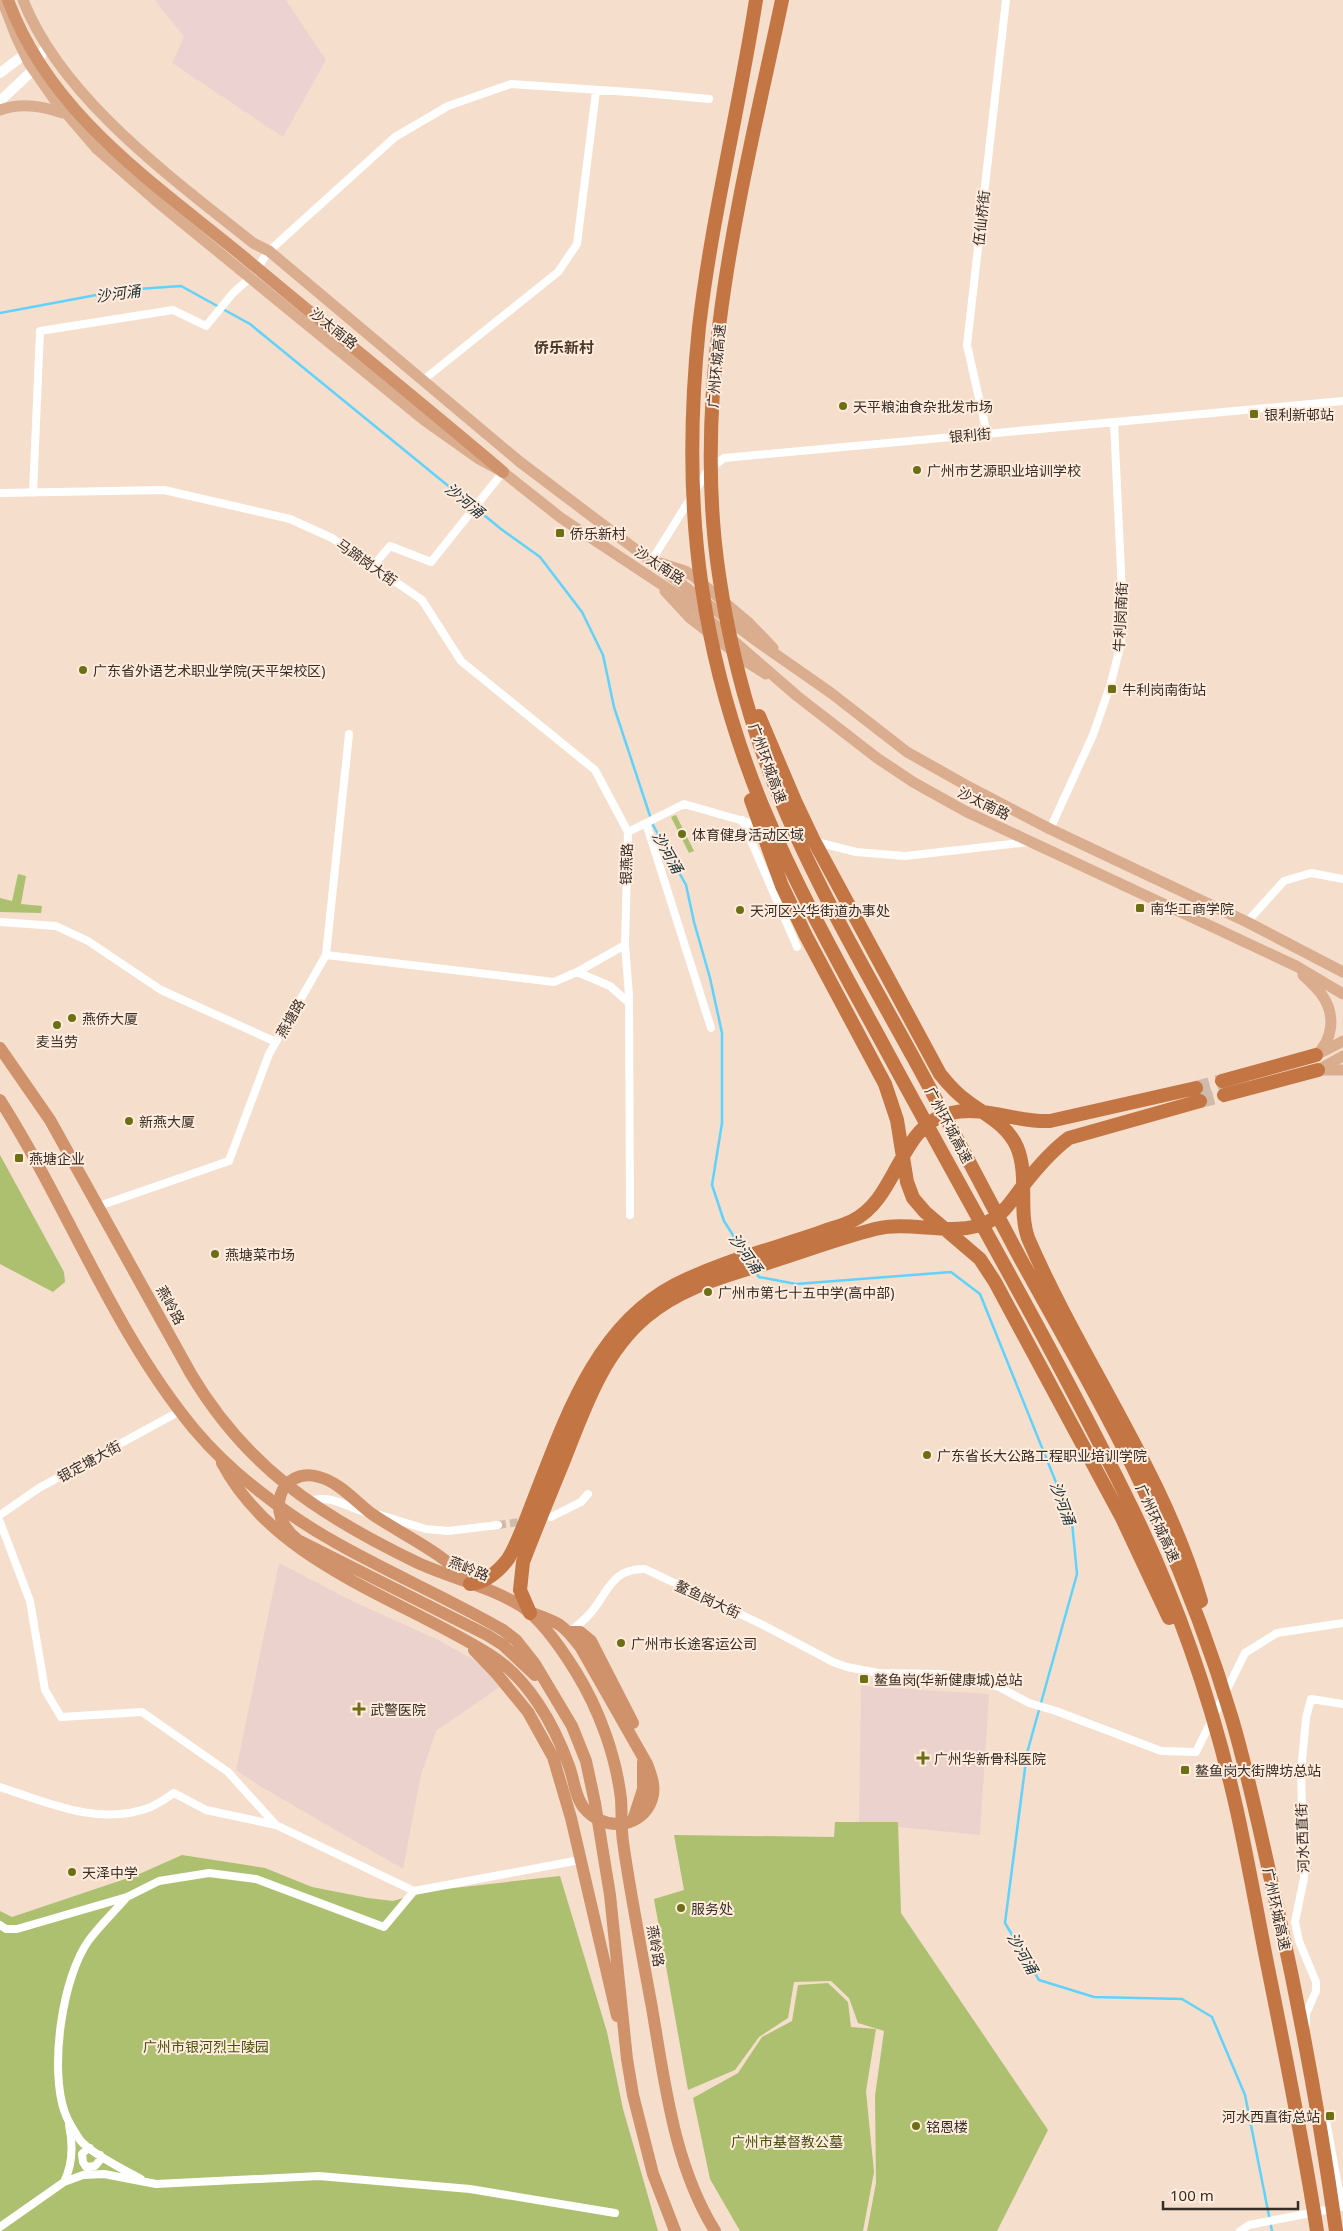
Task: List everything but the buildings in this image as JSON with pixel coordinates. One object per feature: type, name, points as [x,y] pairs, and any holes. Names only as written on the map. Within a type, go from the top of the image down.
[{"type":"highway","points":[[8,0],[35,58],[52,83],[81,118],[152,182],[503,472]]},
{"type":"highway","name":"广州环城高速","points":[[756,0],[704,294],[694,387],[692,450],[694,515],[702,586],[715,654],[727,702],[749,769],[790,866],[836,958],[1114,1472],[1138,1521],[1170,1597],[1197,1670],[1237,1810],[1304,2148],[1317,2231]]},
{"type":"highway","name":"广州环城高速","points":[[782,0],[739,200],[722,303],[711,418],[716,553],[726,618],[740,680],[763,752],[788,818],[809,861],[855,953],[1130,1463],[1180,1570],[1208,1646],[1232,1722],[1260,1829],[1292,1975],[1324,2146],[1336,2231]]},
{"type":"highway","points":[[726,618],[742,674],[800,812],[926,1049],[947,1083],[967,1106],[1000,1125]]},
{"type":"highway","points":[[715,654],[746,781],[782,886],[806,936],[885,1084],[897,1120],[911,1193],[924,1212],[980,1260],[996,1282],[1122,1518],[1197,1679],[1212,1718]]},
{"type":"highway","name":"燕岭路","points":[[0,1048],[50,1120],[191,1374],[216,1412],[258,1460],[309,1502],[366,1537],[439,1573],[502,1596],[530,1612],[576,1673],[598,1714],[617,1774],[623,1840],[662,2066],[676,2134],[692,2187],[715,2231]]},
{"type":"highway","points":[[1316,1055],[1223,1088],[1318,1070]]},
{"type":"highway","points":[[967,1106],[988,1114],[1029,1122],[1059,1120],[1198,1095],[1070,1138],[1054,1149],[1023,1186],[1018,1202]]},
{"type":"highway","points":[[0,1100],[140,1352],[180,1411],[218,1455],[264,1495],[313,1529],[503,1630],[526,1651],[572,1726],[580,1744],[591,1781],[612,1904],[627,2059]]},
{"type":"highway","points":[[218,1455],[240,1493],[290,1543],[492,1655],[506,1667],[524,1686],[550,1724],[566,1758],[578,1798],[587,1812],[598,1820],[612,1824],[626,1824],[639,1818],[648,1808],[654,1794],[650,1773],[581,1648],[569,1632],[559,1623],[530,1612],[520,1590],[523,1562],[576,1397],[603,1352],[626,1324],[658,1296],[684,1281],[740,1259],[853,1220],[880,1198],[915,1138],[924,1127],[938,1117],[967,1106],[1029,1122]]},
{"type":"highway","points":[[988,1114],[1014,1142],[1020,1158],[1023,1186]]},
{"type":"highway","points":[[880,1198],[892,1173],[896,1157],[897,1120]]},
{"type":"highway","points":[[906,1172],[908,1153],[915,1138]]},
{"type":"highway","points":[[1020,1158],[1018,1202],[1025,1229],[1035,1254],[1148,1468],[1182,1543],[1204,1611],[1232,1722]]},
{"type":"highway","points":[[551,1692],[503,1645],[298,1540],[290,1534],[280,1518],[278,1501],[285,1487],[292,1481],[307,1476],[317,1476],[325,1479],[358,1504],[458,1570],[470,1584],[483,1581],[502,1568],[508,1559],[560,1451],[606,1367],[628,1335],[656,1309],[680,1294],[707,1282],[859,1233],[898,1226],[943,1228],[967,1227],[986,1223],[1018,1202],[1041,1165]]},
{"type":"highway","points":[[924,1212],[945,1224],[967,1227]]},
{"type":"highway","points":[[898,1226],[941,1235],[968,1250]]},
{"type":"highway","points":[[569,1632],[580,1632],[591,1641],[634,1726],[639,1740],[642,1758],[643,1789],[639,1805],[623,1840]]},
{"type":"highway","points":[[459,1637],[480,1655],[528,1712],[545,1740],[560,1775],[627,2059],[646,2150],[663,2203],[675,2231]]},
{"type":"main road","name":"沙太南路","points":[[2,0],[29,63],[65,114],[115,165],[249,279],[424,420],[479,459],[503,472],[561,518],[659,583],[672,601],[690,618],[752,666],[779,679],[828,721],[895,770],[949,802],[1296,966],[1343,994]]},
{"type":"main road","name":"沙太南路","points":[[23,0],[46,46],[80,90],[127,138],[230,224],[254,243],[269,251],[508,452],[652,560],[685,571],[693,576],[761,633],[782,659],[831,693],[907,752],[1050,829],[1247,922],[1343,972]]},
{"type":"main road","points":[[0,101],[29,63],[46,46]]},
{"type":"main road","points":[[0,73],[29,63],[46,46]]},
{"type":"main road","points":[[0,110],[30,106],[46,107],[65,114]]},
{"type":"main road","points":[[1296,966],[1322,996],[1328,1008],[1330,1034],[1326,1046],[1316,1055]]},
{"type":"main road","points":[[1316,1055],[1343,1041]]},
{"type":"main road","points":[[1318,1070],[1343,1056]]},
{"type":"main road","points":[[1318,1070],[1343,1070]]},
{"type":"street","name":"伍仙桥街","points":[[986,434],[967,345],[1006,0]]},
{"type":"street","points":[[33,493],[40,330],[174,310],[206,326],[232,293],[249,279],[269,251],[395,137],[448,106],[511,84],[709,99]]},
{"type":"street","points":[[426,377],[558,272],[577,244],[596,91]]},
{"type":"street","name":"银利街","points":[[652,560],[708,470],[714,463],[724,458],[1343,401]]},
{"type":"street","name":"牛利岗南街","points":[[1050,829],[1093,735],[1120,648],[1122,593],[1114,422]]},
{"type":"street","points":[[373,566],[390,546],[431,562],[503,472]]},
{"type":"street","name":"马蹄岗大街","points":[[0,493],[164,490],[290,519],[332,538],[422,600],[462,660],[595,770],[628,832]]},
{"type":"street","name":"燕塘路","points":[[99,1206],[229,1161],[269,1054],[326,955],[349,734]]},
{"type":"street","name":"银燕路","points":[[630,1215],[630,1003],[625,945],[628,832],[684,804],[834,847],[879,855],[905,856],[1031,842]]},
{"type":"street","points":[[742,820],[797,947]]},
{"type":"street","points":[[646,822],[711,1028]]},
{"type":"street","points":[[1247,922],[1284,882],[1311,873],[1343,879]]},
{"type":"street","points":[[0,922],[56,926],[88,941],[161,990],[276,1042]]},
{"type":"street","points":[[326,955],[554,982],[577,972],[625,945]]},
{"type":"street","points":[[577,972],[610,986],[630,1003]]},
{"type":"street","name":"银定塘大街","points":[[0,1515],[40,1488],[180,1411]]},
{"type":"street","points":[[551,1518],[581,1502],[588,1494]]},
{"type":"street","points":[[309,1502],[318,1498],[325,1498],[358,1511],[382,1515],[426,1529],[448,1530],[498,1525]]},
{"type":"street","points":[[0,1522],[30,1601],[45,1690],[61,1717],[142,1712],[228,1772],[276,1825]]},
{"type":"street","name":"鳌鱼岗大街","points":[[569,1632],[586,1618],[616,1578],[632,1569],[645,1569],[761,1624],[833,1662],[864,1672],[941,1674],[965,1678],[999,1687],[1029,1704],[1056,1711],[1161,1751],[1196,1752],[1245,1653],[1277,1634],[1343,1623]]},
{"type":"street","name":"河水西直街","points":[[1342,2207],[1311,2044],[1306,2029],[1306,2014],[1316,1991],[1316,1982],[1298,1941],[1295,1922],[1304,1878],[1301,1772],[1306,1718],[1311,1699],[1343,1704]]},
{"type":"street","points":[[0,1788],[74,1812],[121,1814],[151,1807],[174,1793],[206,1810],[276,1825],[414,1891],[580,1860]]},
{"type":"street","points":[[0,1926],[6,1929],[17,1929],[127,1897],[159,1882],[198,1874],[220,1874],[256,1879],[384,1927],[414,1891]]},
{"type":"street","points":[[127,1897],[88,1941],[70,1977],[62,2016],[57,2069],[64,2113],[81,2142],[148,2183]]},
{"type":"street","points":[[64,2182],[68,2174],[72,2150],[68,2120]]},
{"type":"street","points":[[83,2175],[88,2170],[82,2162],[82,2154],[90,2148]]},
{"type":"street","points":[[95,2166],[100,2160],[100,2155]]},
{"type":"street","points":[[86,2166],[95,2166]]},
{"type":"street","points":[[95,2166],[99,2174]]},
{"type":"street","points":[[0,2227],[64,2182],[83,2175],[99,2174],[156,2184],[319,2176],[470,2189],[615,2213]]},
{"type":"street","points":[[1240,2231],[1249,2225],[1342,2207]]},
{"type":"shaded area","points":[[155,0],[286,0],[326,60],[283,137],[172,63],[184,37]]},
{"type":"shaded area","name":"武警医院","points":[[279,1563],[352,1601],[436,1639],[476,1661],[501,1686],[436,1731],[421,1775],[403,1869],[260,1786],[236,1770]]},
{"type":"shaded area","name":"广州华新骨科医院","points":[[861,1686],[989,1694],[980,1835],[859,1823]]},
{"type":"green space","name":"体育健身活动区域","points":[[676,815],[694,851],[689,853],[671,817]]},
{"type":"green space","points":[[18,874],[26,876],[21,904],[42,906],[41,913],[0,912],[0,898],[12,901]]},
{"type":"green space","points":[[0,1155],[64,1272],[65,1282],[53,1292],[0,1264]]},
{"type":"green space","points":[[835,1822],[898,1822],[901,1913],[1048,2130],[997,2231],[867,2231],[876,2183],[875,2096],[884,2031],[858,2023],[849,1998],[831,1981],[794,1982],[788,2018],[759,2037],[735,2070],[688,2090],[654,1899],[684,1890],[674,1835],[834,1837]]},
{"type":"green space","name":"广州市银河烈士陵园","points":[[182,1855],[265,1868],[312,1887],[393,1901],[427,1891],[560,1876],[607,2032],[623,2109],[658,2231],[0,2231],[0,1911],[12,1917],[137,1875]]},
{"type":"green space","name":"广州市基督教公墓","points":[[828,1983],[848,2002],[851,2027],[876,2029],[866,2091],[874,2172],[863,2231],[740,2231],[710,2179],[693,2098],[738,2073],[762,2037],[792,2021],[798,1985]]},
{"type":"waterway","name":"沙河涌","points":[[0,313],[123,290],[181,286],[250,324],[501,529],[540,557],[582,612],[603,655],[614,707],[653,825],[686,885],[722,1033],[722,1123],[712,1185],[724,1221],[743,1251]]},
{"type":"waterway","name":"沙河涌","points":[[755,1271],[759,1277],[796,1284],[951,1272],[980,1294],[1072,1522],[1077,1574],[1027,1753],[1005,1923],[1039,1980],[1094,1997],[1182,1999],[1212,2017],[1245,2095],[1272,2231]]},
{"type":"tunnel","points":[[1196,1088],[1222,1081]]},
{"type":"tunnel","points":[[1200,1101],[1224,1095]]},
{"type":"tunnel","points":[[498,1525],[527,1521]]},
{"type":"place","name":"天平粮油食杂批发市场","points":[[843,406]]},
{"type":"place","name":"银利新邨站","points":[[1254,414]]},
{"type":"place","name":"广州市艺源职业培训学校","points":[[917,470]]},
{"type":"place","name":"侨乐新村","points":[[560,533]]},
{"type":"place","name":"广东省外语艺术职业学院(天平架校区)","points":[[83,670]]},
{"type":"place","name":"牛利岗南街站","points":[[1112,689]]},
{"type":"place","name":"体育健身活动区域","points":[[682,834]]},
{"type":"place","name":"南华工商学院","points":[[1140,908]]},
{"type":"place","name":"天河区兴华街道办事处","points":[[740,910]]},
{"type":"place","name":"燕侨大厦","points":[[72,1018]]},
{"type":"place","name":"麦当劳","points":[[57,1025]]},
{"type":"place","name":"新燕大厦","points":[[129,1121]]},
{"type":"place","name":"燕塘企业","points":[[19,1158]]},
{"type":"place","name":"燕塘菜市场","points":[[215,1254]]},
{"type":"place","name":"广州市第七十五中学(高中部)","points":[[708,1292]]},
{"type":"place","name":"广东省长大公路工程职业培训学院","points":[[927,1455]]},
{"type":"place","name":"广州市长途客运公司","points":[[621,1643]]},
{"type":"place","name":"鳌鱼岗(华新健康城)总站","points":[[864,1679]]},
{"type":"place","name":"武警医院","points":[[359,1709]]},
{"type":"place","name":"广州华新骨科医院","points":[[923,1758]]},
{"type":"place","name":"鳌鱼岗大街牌坊总站","points":[[1185,1770]]},
{"type":"place","name":"天泽中学","points":[[72,1872]]},
{"type":"place","name":"服务处","points":[[681,1908]]},
{"type":"place","name":"河水西直街总站","points":[[1330,2116]]},
{"type":"place","name":"铭恩楼","points":[[916,2126]]},
{"type":"district","name":"侨乐新村","points":[[564,347]]}]
